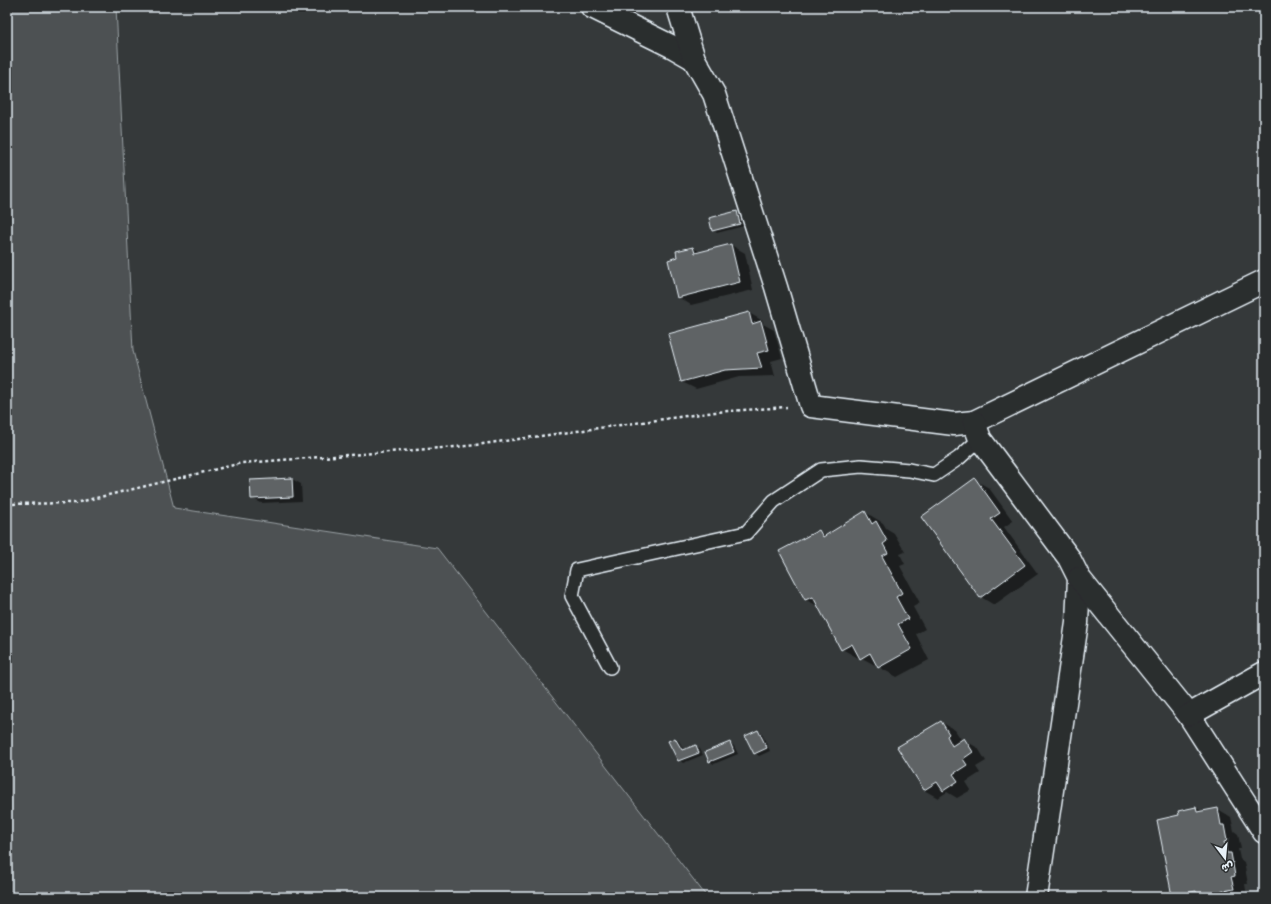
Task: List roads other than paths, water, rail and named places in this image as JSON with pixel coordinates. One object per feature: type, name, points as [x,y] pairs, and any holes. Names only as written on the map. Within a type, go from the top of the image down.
[{"type":"street","points":[[592,7],[694,59]]},
{"type":"street","points":[[678,7],[694,59],[717,102],[776,287],[811,406],[954,424],[977,430],[1069,558],[1079,578],[1190,715],[1264,832]]},
{"type":"street","points":[[977,430],[1264,281]]},
{"type":"street","points":[[1036,897],[1076,623],[1079,578]]},
{"type":"street","points":[[1190,715],[1264,673]]},
{"type":"lane","points":[[610,667],[572,596],[577,570],[746,533],[774,501],[821,470],[861,466],[910,470],[934,475],[959,458],[977,430]]}]
